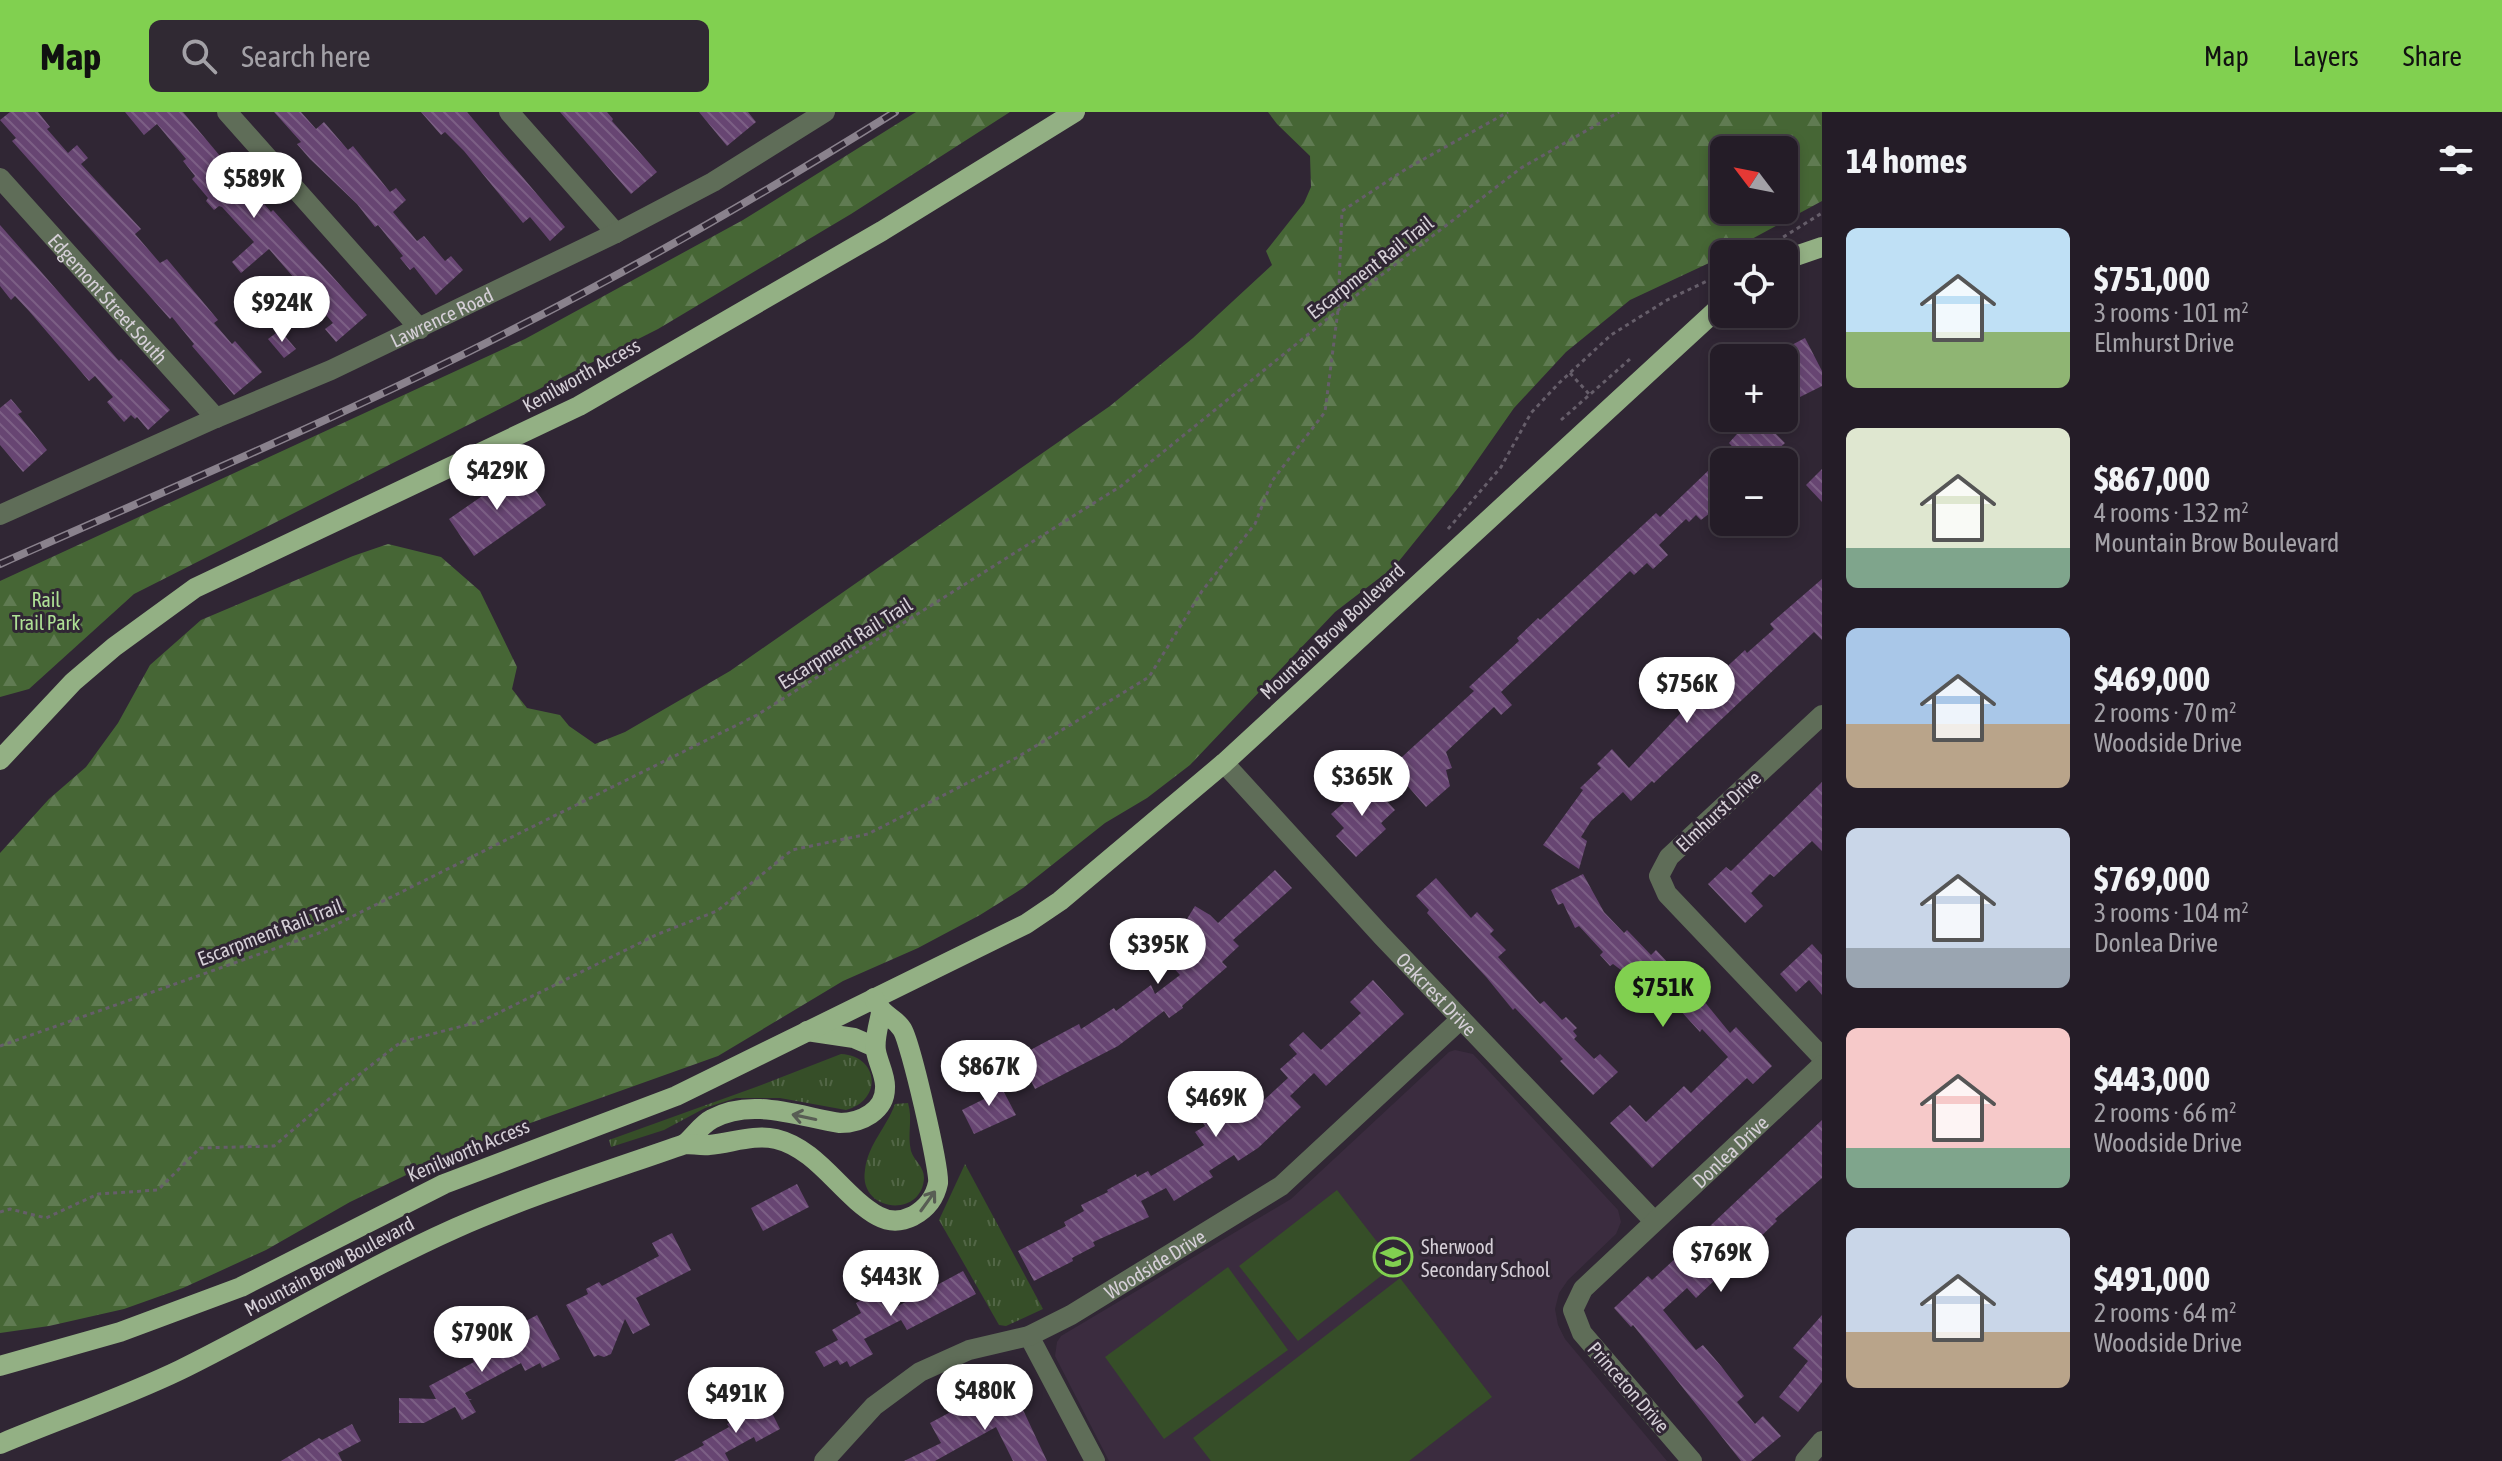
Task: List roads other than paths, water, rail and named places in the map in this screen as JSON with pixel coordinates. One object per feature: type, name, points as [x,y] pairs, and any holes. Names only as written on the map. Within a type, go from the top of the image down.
[{"type":"main road","name":"Kenilworth Access","points":[[0,760],[73,682],[114,647],[195,588],[579,406],[882,231],[1075,112]]},
{"type":"main road","points":[[1798,255],[1822,247]]},
{"type":"main road","name":"Mountain Brow Boulevard","points":[[949,964],[1026,924],[1060,901],[1224,763],[1710,316]]},
{"type":"main road","name":"Kenilworth Access","points":[[0,1366],[120,1332],[241,1287],[444,1184],[676,1096],[807,1031],[878,1005],[949,964]]},
{"type":"main road","name":"Mountain Brow Boulevard","points":[[685,1144],[710,1120],[744,1109],[767,1109],[840,1123],[864,1119],[877,1109],[886,1086],[875,1047],[878,1005]]},
{"type":"main road","name":"Mountain Brow Boulevard","points":[[0,1444],[177,1372],[298,1310],[389,1258],[460,1226],[539,1194],[685,1144],[709,1145],[753,1137],[777,1139],[812,1160],[877,1216],[896,1221],[917,1214],[932,1199],[938,1184],[938,1171],[903,1029],[878,1005]]},
{"type":"main road","points":[[807,1031],[854,1038],[875,1047]]},
{"type":"street","points":[[227,112],[420,329]]},
{"type":"street","points":[[509,112],[616,233]]},
{"type":"street","name":"Lawrence Road","points":[[4,507],[331,370],[420,329],[713,182],[800,118],[825,112]]},
{"type":"street","name":"Edgemont Street South","points":[[0,178],[216,418]]},
{"type":"street","name":"Elmhurst Drive","points":[[1822,715],[1669,857],[1659,876],[1667,894],[1822,1057]]},
{"type":"street","name":"Oakcrest Drive","points":[[1224,763],[1461,1019],[1654,1221]]},
{"type":"street","name":"Woodside Drive","points":[[824,1461],[874,1406],[920,1372],[969,1350],[1029,1336],[1071,1315],[1281,1186],[1461,1019]]},
{"type":"street","name":"Donlea Drive","points":[[1573,1310],[1583,1289],[1822,1065]]},
{"type":"street","name":"Princeton Drive","points":[[1573,1310],[1582,1333],[1692,1461]]},
{"type":"street","points":[[1029,1336],[1095,1461]]},
{"type":"street","points":[[1805,1461],[1822,1441]]},
{"type":"railway","points":[[0,564],[318,423],[506,333],[703,227],[895,112]]},
{"type":"place","name":"Sherwood Secondary School","points":[[1393,1257]]},
{"type":"park label","name":"Rail Trail Park","points":[[46,610]]}]
